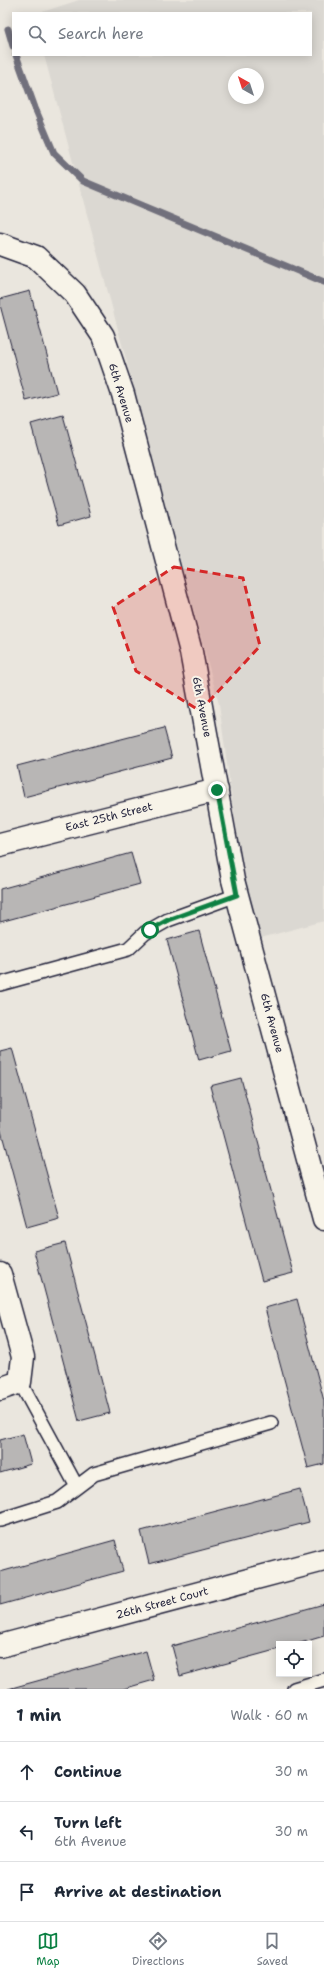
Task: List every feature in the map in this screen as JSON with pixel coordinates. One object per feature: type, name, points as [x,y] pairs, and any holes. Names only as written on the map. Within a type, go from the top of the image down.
[{"type":"street","name":"6th Avenue","points":[[0,244],[36,257],[75,294],[103,336],[123,394],[191,652],[237,895],[324,1219]]},
{"type":"street","name":"East 25th Street","points":[[0,845],[217,790]]},
{"type":"street","points":[[0,1274],[23,1356],[10,1386]]},
{"type":"street","name":"26th Street Court","points":[[0,1646],[324,1560]]},
{"type":"lane","points":[[0,984],[128,949],[145,933],[168,920],[237,895]]},
{"type":"lane","points":[[10,1386],[77,1487]]},
{"type":"lane","points":[[0,1520],[57,1502],[94,1474],[271,1423]]},
{"type":"lane","points":[[294,1689],[324,1680]]},
{"type":"highlighted area","points":[[174,567],[243,578],[260,646],[200,711],[136,671],[113,607]]},
{"type":"shaded area","points":[[79,0],[324,0],[324,921],[257,939],[235,823],[219,704],[44,56],[312,56],[312,12],[42,12]]},
{"type":"building","points":[[30,291],[57,393],[26,401],[0,305],[0,299]]},
{"type":"building","points":[[63,415],[91,516],[59,525],[31,424]]},
{"type":"building","points":[[164,728],[172,758],[24,797],[17,766]]},
{"type":"building","points":[[131,853],[140,884],[0,922],[0,889]]},
{"type":"building","points":[[199,931],[231,1051],[199,1060],[167,940]]},
{"type":"building","points":[[12,1048],[59,1218],[27,1227],[0,1127],[0,1051]]},
{"type":"building","points":[[241,1078],[293,1273],[262,1281],[210,1086]]},
{"type":"building","points":[[65,1243],[110,1413],[79,1421],[34,1251]]},
{"type":"building","points":[[297,1299],[324,1401],[324,1464],[308,1468],[265,1308]]},
{"type":"building","points":[[23,1434],[31,1464],[0,1473],[0,1440]]},
{"type":"building","points":[[300,1489],[309,1522],[149,1564],[141,1531]]},
{"type":"building","points":[[115,1540],[123,1571],[0,1605],[0,1572]]},
{"type":"building","points":[[324,1604],[324,1636],[307,1641],[276,1641],[276,1650],[180,1676],[172,1646]]},
{"type":"building","points":[[146,1651],[154,1680],[123,1689],[8,1689]]},
{"type":"waterway","points":[[8,29],[12,43]]},
{"type":"waterway","points":[[16,56],[35,108],[54,153],[83,181],[324,282]]},
{"type":"route","points":[[150,930],[168,920],[237,895],[217,790]]}]
